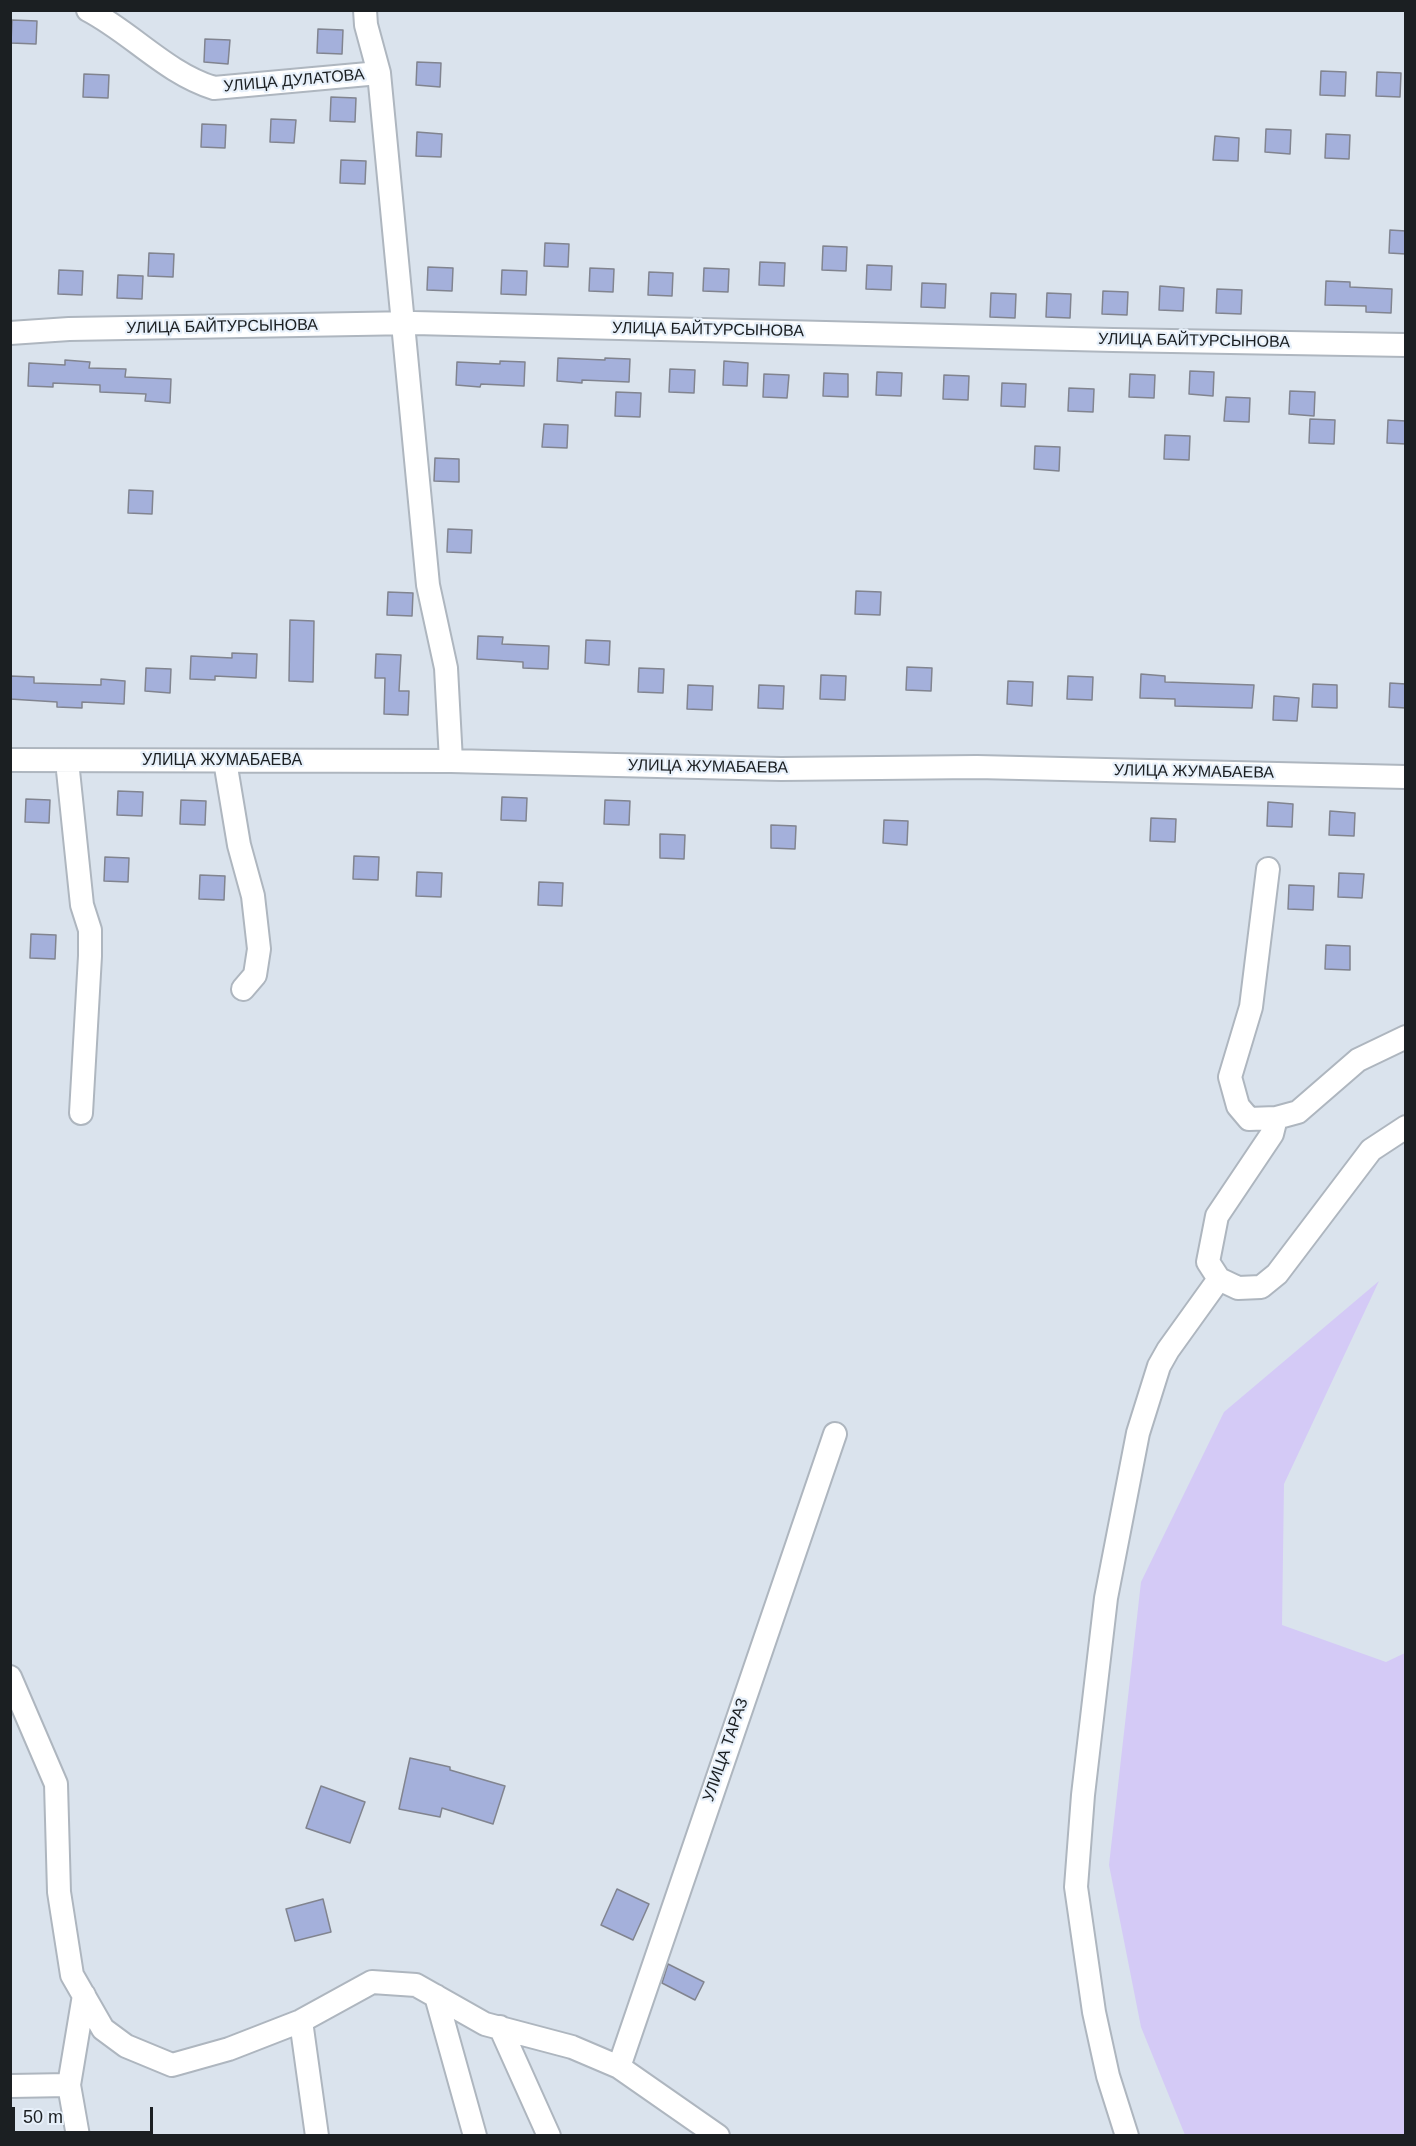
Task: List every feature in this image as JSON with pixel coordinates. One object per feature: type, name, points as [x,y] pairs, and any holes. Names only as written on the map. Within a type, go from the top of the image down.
[{"type":"street","name":"УЛИЦА ДУЛАТОВА","points":[[88,10],[110,22],[193,81],[214,88],[379,73]]},
{"type":"street","points":[[365,10],[379,73],[405,324],[428,585],[446,668],[451,761]]},
{"type":"street","name":"УЛИЦА БАЙТУРСЫНОВА","points":[[10,333],[69,329],[405,324],[1406,345]]},
{"type":"street","name":"УЛИЦА ЖУМАБАЕВА","points":[[10,760],[451,761],[781,769],[977,767],[1406,777]]},
{"type":"street","points":[[67,761],[82,906],[90,930],[81,1113]]},
{"type":"street","points":[[225,761],[239,846],[254,896],[260,949],[255,975],[243,989]]},
{"type":"street","points":[[1268,868],[1251,1007],[1230,1077],[1238,1106],[1249,1119],[1276,1118],[1298,1112],[1358,1060],[1406,1037]]},
{"type":"street","points":[[1276,1118],[1272,1134],[1217,1216],[1208,1262],[1219,1279],[1238,1288],[1260,1287],[1277,1274],[1371,1150],[1406,1127]]},
{"type":"street","points":[[1127,2136],[1108,2076],[1094,2012],[1076,1887],[1083,1796],[1107,1598],[1138,1433],[1159,1366],[1219,1279]]},
{"type":"street","name":"УЛИЦА ТАРАЗ","points":[[619,2067],[836,1434]]},
{"type":"street","points":[[10,1677],[56,1784],[59,1892],[72,1975],[103,2030],[126,2046],[172,2065],[229,2049],[301,2021],[372,1982],[416,1985],[485,2024],[572,2048],[619,2067],[718,2136]]},
{"type":"street","points":[[78,2136],[69,2085],[84,1995]]},
{"type":"street","points":[[436,1996],[475,2136]]},
{"type":"street","points":[[301,2021],[317,2136]]},
{"type":"street","points":[[500,2027],[549,2136]]},
{"type":"street","points":[[10,2086],[69,2085]]},
{"type":"shaded area","points":[[1379,1281],[1284,1484],[1282,1625],[1386,1662],[1405,1653],[1405,2135],[1185,2135],[1141,2027],[1109,1865],[1141,1582],[1224,1412]]},
{"type":"building","points":[[12,20],[37,21],[36,44],[11,43]]},
{"type":"building","points":[[318,29],[343,30],[342,54],[317,53]]},
{"type":"building","points":[[205,39],[230,40],[228,64],[204,62]]},
{"type":"building","points":[[417,62],[441,63],[440,87],[416,85]]},
{"type":"building","points":[[1321,71],[1346,72],[1345,96],[1320,95]]},
{"type":"building","points":[[1377,72],[1401,73],[1400,97],[1376,96]]},
{"type":"building","points":[[84,74],[109,75],[108,98],[83,97]]},
{"type":"building","points":[[331,97],[356,98],[355,122],[330,121]]},
{"type":"building","points":[[271,119],[296,120],[294,143],[270,142]]},
{"type":"building","points":[[202,124],[226,125],[225,148],[201,147]]},
{"type":"building","points":[[1266,129],[1291,130],[1290,154],[1265,152]]},
{"type":"building","points":[[417,132],[442,134],[441,157],[416,156]]},
{"type":"building","points":[[1326,134],[1350,135],[1349,159],[1325,158]]},
{"type":"building","points":[[1215,136],[1239,138],[1238,161],[1213,160]]},
{"type":"building","points":[[341,160],[366,161],[365,184],[340,183]]},
{"type":"building","points":[[1390,230],[1406,231],[1406,254],[1389,253]]},
{"type":"building","points":[[545,243],[569,244],[568,267],[544,266]]},
{"type":"building","points":[[823,246],[847,247],[846,271],[822,270]]},
{"type":"building","points":[[149,253],[174,254],[173,277],[148,276]]},
{"type":"building","points":[[760,262],[785,263],[784,286],[759,285]]},
{"type":"building","points":[[867,265],[892,266],[891,290],[866,289]]},
{"type":"building","points":[[428,267],[453,268],[452,291],[427,290]]},
{"type":"building","points":[[590,268],[614,269],[613,292],[589,291]]},
{"type":"building","points":[[704,268],[729,269],[728,292],[703,291]]},
{"type":"building","points":[[59,270],[83,271],[82,295],[58,294]]},
{"type":"building","points":[[502,270],[527,271],[526,295],[501,294]]},
{"type":"building","points":[[649,272],[673,273],[672,296],[648,295]]},
{"type":"building","points":[[118,275],[143,276],[142,299],[117,298]]},
{"type":"building","points":[[1326,281],[1350,282],[1350,287],[1392,289],[1391,313],[1366,312],[1366,306],[1325,305]]},
{"type":"building","points":[[922,283],[946,284],[945,308],[921,307]]},
{"type":"building","points":[[1160,286],[1184,288],[1183,311],[1159,310]]},
{"type":"building","points":[[1217,289],[1242,290],[1241,314],[1216,313]]},
{"type":"building","points":[[1103,291],[1128,292],[1127,315],[1102,314]]},
{"type":"building","points":[[991,293],[1016,294],[1015,318],[990,317]]},
{"type":"building","points":[[1047,293],[1071,294],[1070,318],[1046,317]]},
{"type":"building","points":[[558,358],[630,359],[629,382],[557,381]]},
{"type":"building","points":[[65,360],[90,362],[89,368],[126,369],[125,377],[171,379],[170,403],[145,401],[146,394],[100,392],[100,385],[53,383],[53,387],[28,386],[29,363],[65,365]]},
{"type":"building","points":[[500,361],[525,362],[524,386],[456,385],[457,362],[500,364]]},
{"type":"building","points":[[724,361],[748,363],[747,386],[723,385]]},
{"type":"building","points":[[670,369],[695,370],[694,393],[669,392]]},
{"type":"building","points":[[1190,371],[1214,372],[1213,396],[1189,394]]},
{"type":"building","points":[[877,372],[902,373],[901,396],[876,395]]},
{"type":"building","points":[[824,373],[848,374],[848,397],[823,396]]},
{"type":"building","points":[[764,374],[789,375],[787,398],[763,397]]},
{"type":"building","points":[[1130,374],[1155,375],[1154,398],[1129,397]]},
{"type":"building","points":[[944,375],[969,376],[968,400],[943,399]]},
{"type":"building","points":[[1002,383],[1026,384],[1025,407],[1001,406]]},
{"type":"building","points":[[1069,388],[1094,389],[1093,412],[1068,411]]},
{"type":"building","points":[[1290,391],[1315,392],[1314,416],[1289,414]]},
{"type":"building","points":[[616,392],[641,393],[640,417],[615,416]]},
{"type":"building","points":[[1226,397],[1250,398],[1249,422],[1224,421]]},
{"type":"building","points":[[1310,419],[1335,420],[1334,444],[1309,443]]},
{"type":"building","points":[[1388,420],[1406,421],[1406,444],[1387,443]]},
{"type":"building","points":[[544,424],[568,425],[567,448],[542,447]]},
{"type":"building","points":[[1165,435],[1190,436],[1189,460],[1164,459]]},
{"type":"building","points":[[1035,446],[1060,447],[1059,471],[1034,469]]},
{"type":"building","points":[[435,458],[459,459],[459,482],[434,481]]},
{"type":"building","points":[[129,490],[153,491],[152,514],[128,513]]},
{"type":"building","points":[[448,529],[472,530],[471,553],[447,552]]},
{"type":"building","points":[[856,591],[881,592],[880,615],[855,614]]},
{"type":"building","points":[[388,592],[413,593],[412,616],[387,615]]},
{"type":"building","points":[[290,620],[314,621],[313,682],[289,681]]},
{"type":"building","points":[[478,636],[503,637],[502,644],[549,646],[548,669],[523,668],[523,662],[477,659]]},
{"type":"building","points":[[586,640],[610,641],[609,665],[585,663]]},
{"type":"building","points":[[232,653],[257,654],[256,678],[215,676],[215,680],[190,679],[191,656],[232,658]]},
{"type":"building","points":[[376,654],[401,655],[399,691],[409,691],[408,715],[384,714],[385,678],[375,678]]},
{"type":"building","points":[[907,667],[932,668],[931,691],[906,690]]},
{"type":"building","points":[[146,668],[171,669],[170,693],[145,691]]},
{"type":"building","points":[[639,668],[664,669],[663,693],[638,692]]},
{"type":"building","points":[[1141,674],[1165,676],[1165,682],[1254,685],[1252,708],[1175,706],[1175,699],[1140,698]]},
{"type":"building","points":[[821,675],[846,676],[845,700],[820,699]]},
{"type":"building","points":[[10,676],[34,677],[34,683],[101,685],[101,679],[125,681],[124,704],[82,702],[82,708],[57,707],[57,702],[10,699]]},
{"type":"building","points":[[1068,676],[1093,677],[1092,700],[1067,699]]},
{"type":"building","points":[[1008,681],[1033,682],[1032,706],[1007,704]]},
{"type":"building","points":[[1390,683],[1406,684],[1406,708],[1389,707]]},
{"type":"building","points":[[1313,684],[1337,685],[1337,708],[1312,707]]},
{"type":"building","points":[[688,685],[713,686],[712,710],[687,709]]},
{"type":"building","points":[[759,685],[784,686],[783,709],[758,708]]},
{"type":"building","points":[[1274,696],[1299,698],[1297,721],[1273,720]]},
{"type":"building","points":[[118,791],[143,792],[142,816],[117,815]]},
{"type":"building","points":[[502,797],[527,798],[526,821],[501,820]]},
{"type":"building","points":[[26,799],[50,800],[49,823],[25,822]]},
{"type":"building","points":[[181,800],[206,801],[205,825],[180,824]]},
{"type":"building","points":[[605,800],[630,801],[629,825],[604,824]]},
{"type":"building","points":[[1268,802],[1293,804],[1292,827],[1267,826]]},
{"type":"building","points":[[1330,811],[1355,813],[1354,836],[1329,835]]},
{"type":"building","points":[[1151,818],[1176,819],[1175,842],[1150,841]]},
{"type":"building","points":[[884,820],[908,821],[907,845],[883,843]]},
{"type":"building","points":[[771,825],[796,826],[795,849],[771,848]]},
{"type":"building","points":[[660,834],[685,835],[684,859],[660,858]]},
{"type":"building","points":[[354,856],[379,857],[378,880],[353,879]]},
{"type":"building","points":[[105,857],[129,858],[128,882],[104,881]]},
{"type":"building","points":[[417,872],[442,873],[441,897],[416,896]]},
{"type":"building","points":[[1339,873],[1364,874],[1362,898],[1338,897]]},
{"type":"building","points":[[200,875],[225,876],[224,900],[199,899]]},
{"type":"building","points":[[539,882],[563,883],[562,906],[538,905]]},
{"type":"building","points":[[1289,885],[1314,886],[1313,910],[1288,909]]},
{"type":"building","points":[[31,934],[56,935],[55,959],[30,958]]},
{"type":"building","points":[[1326,945],[1350,946],[1350,970],[1325,969]]},
{"type":"building","points":[[410,1758],[450,1767],[450,1770],[505,1786],[493,1824],[442,1808],[440,1817],[399,1809]]},
{"type":"building","points":[[321,1786],[365,1802],[350,1843],[306,1828]]},
{"type":"building","points":[[617,1889],[649,1904],[633,1940],[601,1925]]},
{"type":"building","points":[[323,1899],[331,1932],[295,1941],[286,1909]]},
{"type":"building","points":[[668,1964],[704,1982],[695,2000],[662,1983]]}]
